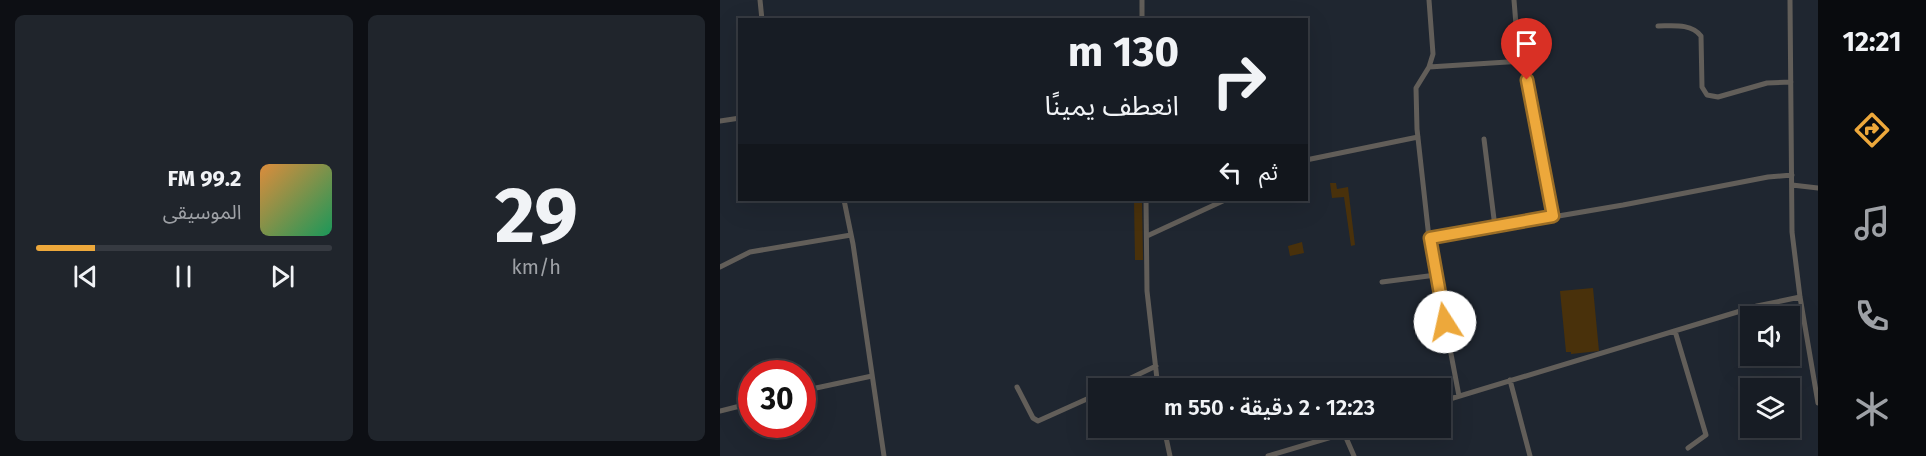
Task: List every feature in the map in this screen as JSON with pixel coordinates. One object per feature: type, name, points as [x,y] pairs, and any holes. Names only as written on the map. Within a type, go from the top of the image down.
[{"type":"street","points":[[760,0],[762,18]]},
{"type":"street","points":[[1142,0],[1142,18]]},
{"type":"street","points":[[1430,0],[1433,54],[1429,67],[1416,88],[1418,137],[1430,238],[1459,396]]},
{"type":"street","points":[[1514,0],[1516,25],[1553,216]]},
{"type":"street","points":[[1790,0],[1792,232],[1800,297],[1818,403]]},
{"type":"street","points":[[1658,26],[1683,26],[1693,29],[1701,36],[1702,87],[1707,95],[1718,97],[1767,83],[1791,82]]},
{"type":"street","points":[[1429,67],[1523,61]]},
{"type":"street","points":[[720,122],[738,118]]},
{"type":"street","points":[[1308,160],[1418,137]]},
{"type":"street","points":[[1484,139],[1495,227]]},
{"type":"street","points":[[1430,238],[1623,205],[1768,177],[1792,175]]},
{"type":"street","points":[[1792,185],[1818,188]]},
{"type":"street","points":[[844,201],[885,456]]},
{"type":"street","points":[[1146,201],[1148,303],[1157,378]]},
{"type":"street","points":[[1147,236],[1223,201]]},
{"type":"street","points":[[720,267],[750,252],[851,235]]},
{"type":"street","points":[[1382,282],[1436,275]]},
{"type":"street","points":[[1451,399],[1757,306],[1800,297]]},
{"type":"street","points":[[1675,331],[1706,435],[1688,448]]},
{"type":"street","points":[[1131,378],[1156,366]]},
{"type":"street","points":[[816,388],[872,376]]},
{"type":"street","points":[[1510,380],[1530,456]]},
{"type":"street","points":[[1017,387],[1033,418],[1038,421],[1088,398]]},
{"type":"street","points":[[720,411],[738,406]]},
{"type":"street","points":[[1166,438],[1170,456]]},
{"type":"street","points":[[1268,456],[1327,438]]},
{"type":"street","points":[[1346,438],[1354,456]]},
{"type":"shaded area","points":[[1330,183],[1336,183],[1337,189],[1348,187],[1355,245],[1351,246],[1344,197],[1332,198]]},
{"type":"shaded area","points":[[1134,201],[1142,201],[1143,260],[1135,260]]},
{"type":"shaded area","points":[[1302,242],[1304,253],[1290,256],[1288,246]]},
{"type":"shaded area","points":[[1593,288],[1599,351],[1571,354],[1571,352],[1566,352],[1560,291]]},
{"type":"route","points":[[1445,322],[1430,238],[1553,216],[1527,80]]}]
